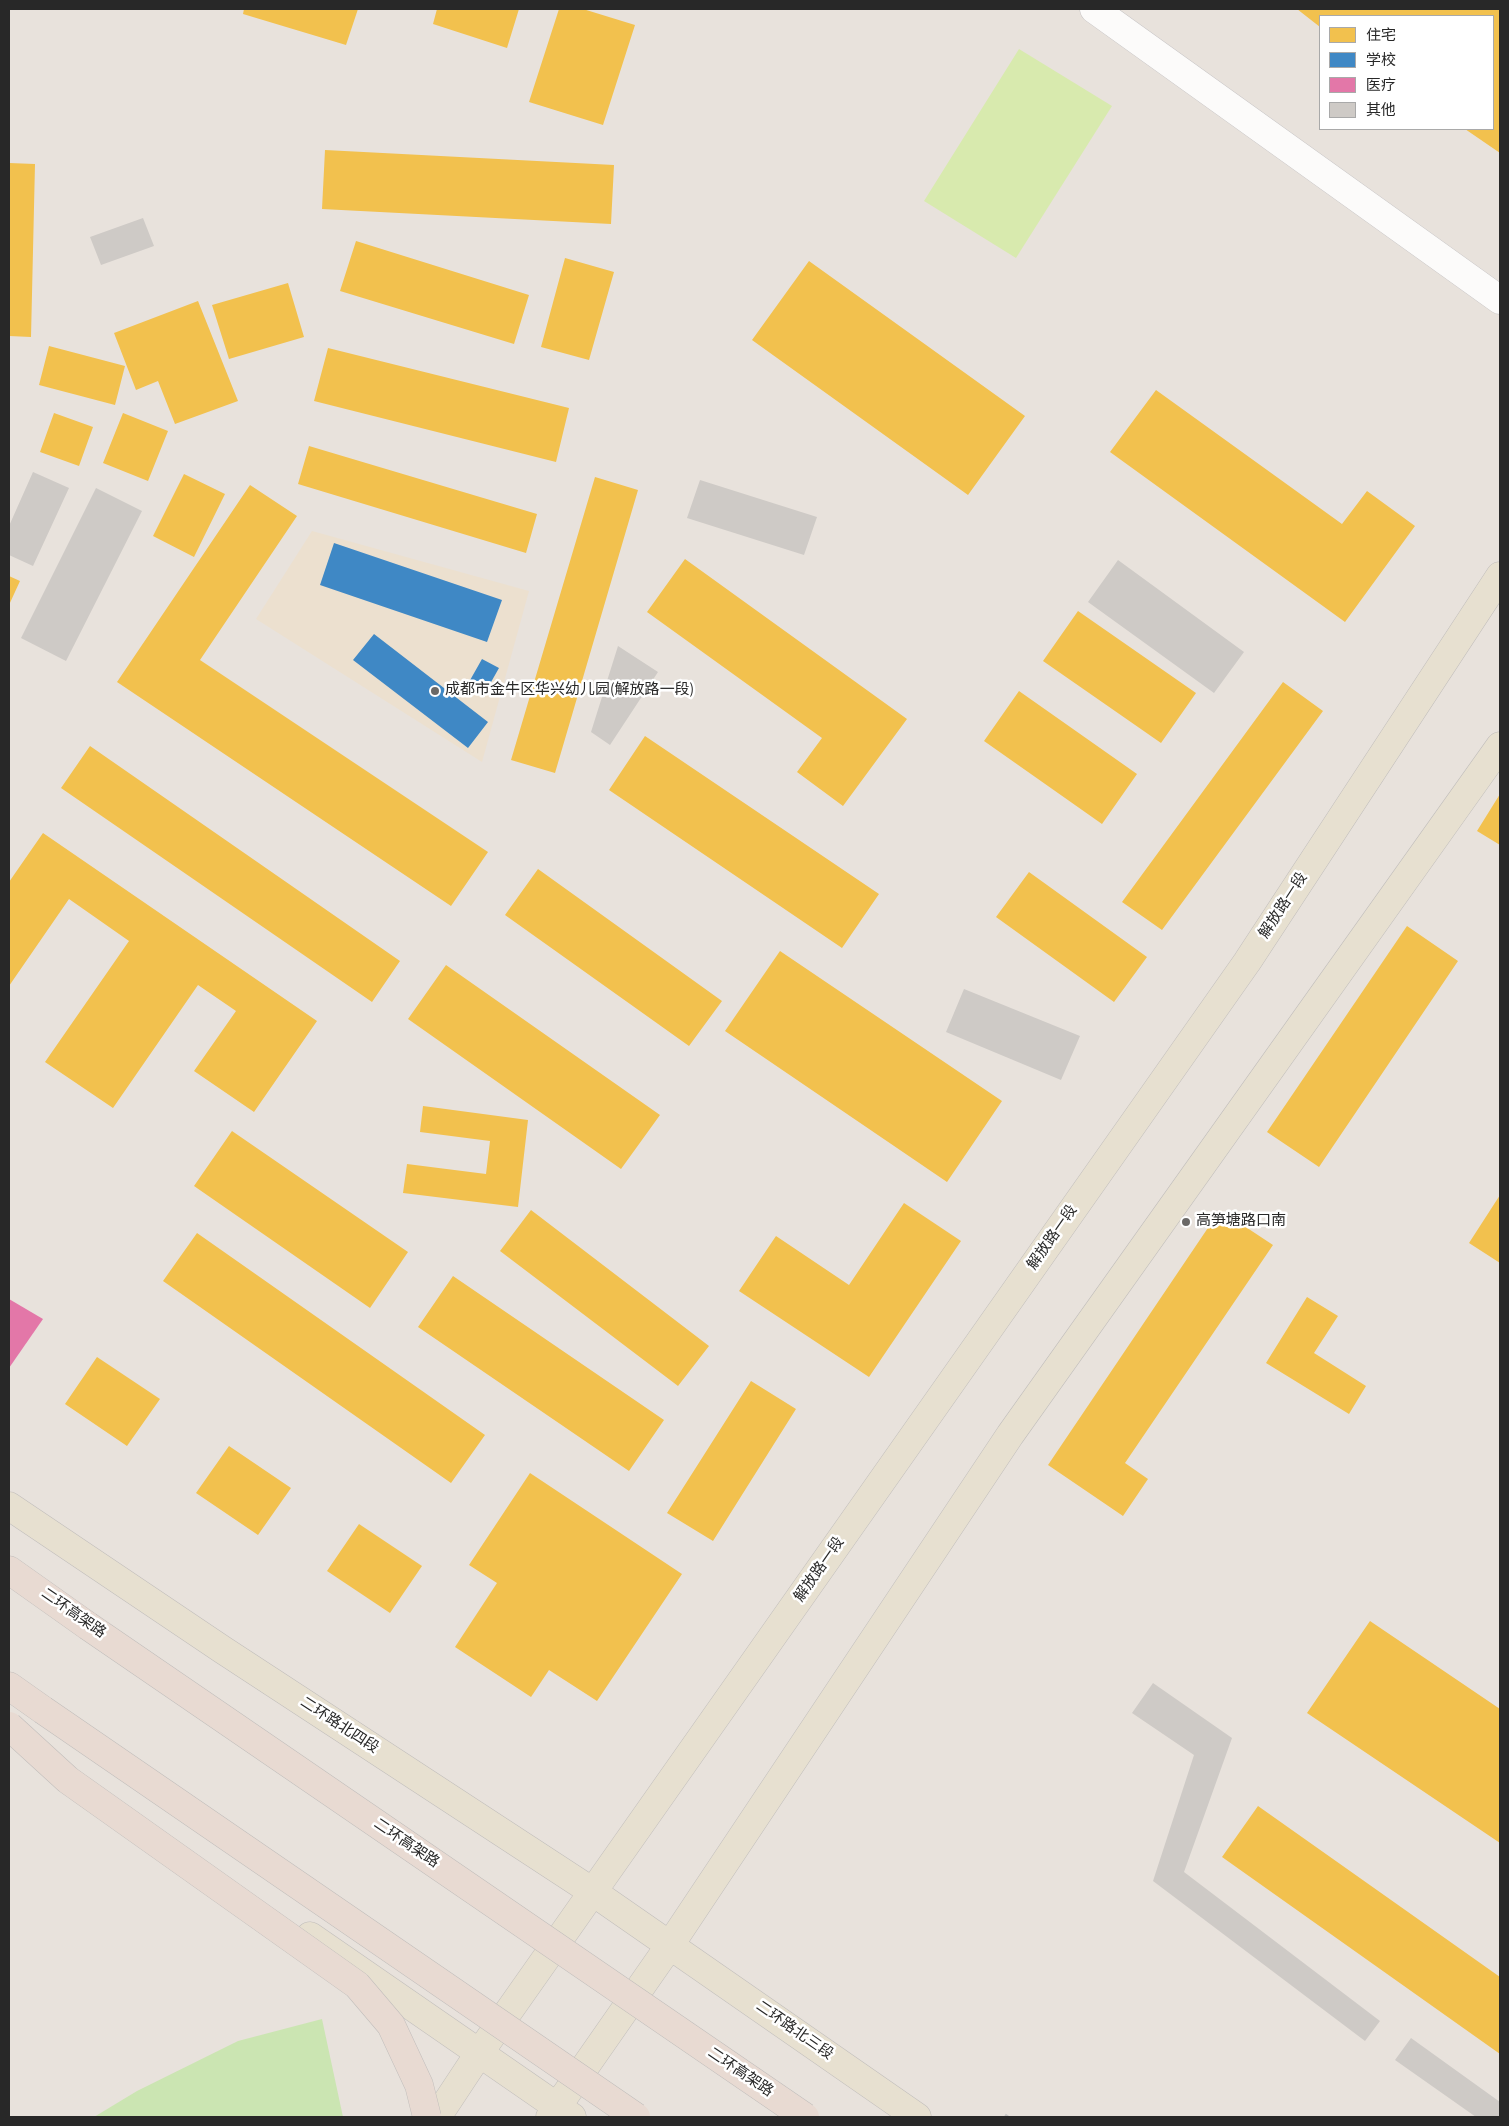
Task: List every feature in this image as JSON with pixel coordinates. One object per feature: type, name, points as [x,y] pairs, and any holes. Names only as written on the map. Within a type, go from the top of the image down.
[{"type":"highway","name":"二环高架路","points":[[9,1570],[805,2117]]},
{"type":"highway","points":[[9,1686],[636,2117]]},
{"type":"highway","points":[[9,1727],[68,1780],[357,1985],[390,2025],[419,2086],[427,2117]]},
{"type":"main road","name":"解放路一段","points":[[437,2117],[480,2052],[1247,962],[1500,576]]},
{"type":"main road","points":[[9,1727],[480,2052],[560,2113],[1010,1435],[1500,746]]},
{"type":"main road","name":"二环路北四段","points":[[9,1506],[223,1650],[593,1892],[670,1945]]},
{"type":"main road","name":"二环路北三段","points":[[670,1945],[917,2117]]},
{"type":"street","points":[[1094,9],[1500,300]]},
{"type":"shaded area","name":"成都市金牛区华兴幼儿园(解放路一段)","points":[[312,531],[529,591],[482,762],[256,619]]},
{"type":"green space","points":[[1019,49],[1112,106],[1016,258],[924,201]]},
{"type":"green space","points":[[322,2019],[343,2117],[94,2117],[137,2091],[238,2041]]},
{"type":"building: 住宅","points":[[244,9],[358,9],[346,45],[243,14]]},
{"type":"building: 住宅","points":[[437,9],[519,9],[507,48],[433,24]]},
{"type":"building: 住宅","points":[[559,9],[583,9],[635,25],[603,125],[529,102]]},
{"type":"building: 住宅","points":[[1297,9],[1500,9],[1500,153],[1466,130],[1494,130],[1494,15],[1319,15],[1319,26]]},
{"type":"building: 住宅","points":[[325,150],[614,165],[611,224],[322,209]]},
{"type":"building: 住宅","points":[[9,163],[35,164],[31,337],[9,336]]},
{"type":"building: 住宅","points":[[356,241],[529,295],[514,344],[340,291]]},
{"type":"building: 住宅","points":[[565,258],[614,272],[589,360],[541,347]]},
{"type":"building: 住宅","points":[[809,261],[1025,416],[968,495],[752,340]]},
{"type":"building: 住宅","points":[[288,283],[304,337],[229,359],[212,305]]},
{"type":"building: 住宅","points":[[198,301],[238,401],[175,424],[158,381],[136,390],[114,333]]},
{"type":"building: 住宅","points":[[49,346],[125,366],[115,405],[39,385]]},
{"type":"building: 住宅","points":[[328,348],[569,408],[556,462],[314,401]]},
{"type":"building: 住宅","points":[[1156,390],[1342,524],[1367,491],[1415,526],[1345,622],[1110,452]]},
{"type":"building: 住宅","points":[[54,413],[93,427],[79,466],[40,452]]},
{"type":"building: 住宅","points":[[123,413],[168,431],[148,481],[103,463]]},
{"type":"building: 住宅","points":[[309,446],[537,514],[526,553],[298,484]]},
{"type":"building: 住宅","points":[[184,474],[225,494],[194,557],[153,536]]},
{"type":"building: 住宅","points":[[595,477],[638,490],[555,773],[511,760]]},
{"type":"building: 住宅","points":[[250,485],[297,516],[200,660],[488,852],[451,906],[117,682]]},
{"type":"building: 住宅","points":[[685,559],[907,719],[843,806],[797,772],[822,738],[647,612]]},
{"type":"building: 住宅","points":[[9,576],[20,581],[9,605]]},
{"type":"building: 住宅","points":[[1078,611],[1196,693],[1161,743],[1043,661]]},
{"type":"building: 住宅","points":[[1283,682],[1323,711],[1162,930],[1122,902]]},
{"type":"building: 住宅","points":[[1019,691],[1137,774],[1102,824],[984,741]]},
{"type":"building: 住宅","points":[[645,736],[879,894],[842,948],[609,790]]},
{"type":"building: 住宅","points":[[90,746],[400,961],[372,1002],[61,788]]},
{"type":"building: 住宅","points":[[1500,794],[1500,845],[1477,831]]},
{"type":"building: 住宅","points":[[43,833],[317,1021],[254,1112],[194,1071],[236,1011],[198,985],[113,1108],[45,1062],[129,941],[69,899],[9,986],[9,882]]},
{"type":"building: 住宅","points":[[538,869],[722,1001],[689,1046],[505,915]]},
{"type":"building: 住宅","points":[[1029,872],[1147,957],[1114,1002],[996,917]]},
{"type":"building: 住宅","points":[[1407,926],[1458,961],[1319,1167],[1267,1132]]},
{"type":"building: 住宅","points":[[780,951],[1002,1101],[947,1182],[725,1031]]},
{"type":"building: 住宅","points":[[446,965],[660,1115],[621,1169],[408,1019]]},
{"type":"building: 住宅","points":[[423,1106],[528,1120],[518,1207],[403,1193],[407,1164],[486,1174],[490,1141],[420,1132]]},
{"type":"building: 住宅","points":[[232,1131],[408,1252],[370,1308],[194,1186]]},
{"type":"building: 住宅","points":[[1500,1195],[1500,1263],[1469,1243]]},
{"type":"building: 住宅","points":[[904,1203],[961,1241],[869,1377],[739,1291],[776,1236],[849,1285]]},
{"type":"building: 住宅","points":[[531,1210],[709,1346],[678,1386],[500,1251]]},
{"type":"building: 住宅","points":[[1220,1210],[1273,1245],[1125,1463],[1148,1479],[1123,1516],[1048,1465]]},
{"type":"building: 住宅","points":[[197,1233],[485,1435],[451,1483],[163,1281]]},
{"type":"building: 住宅","points":[[453,1276],[664,1420],[629,1471],[418,1327]]},
{"type":"building: 住宅","points":[[1307,1297],[1338,1316],[1314,1353],[1366,1386],[1349,1414],[1266,1363]]},
{"type":"building: 住宅","points":[[97,1357],[160,1399],[127,1446],[65,1404]]},
{"type":"building: 住宅","points":[[751,1381],[796,1409],[713,1541],[667,1513]]},
{"type":"building: 住宅","points":[[229,1446],[291,1488],[258,1535],[196,1493]]},
{"type":"building: 住宅","points":[[530,1473],[682,1574],[597,1701],[549,1670],[531,1697],[455,1647],[497,1583],[469,1565]]},
{"type":"building: 住宅","points":[[359,1524],[422,1566],[390,1613],[327,1571]]},
{"type":"building: 住宅","points":[[1370,1621],[1500,1709],[1500,1843],[1307,1713]]},
{"type":"building: 住宅","points":[[1258,1806],[1500,1977],[1500,2054],[1222,1857]]},
{"type":"building: 学校","points":[[334,543],[502,600],[487,642],[320,585]]},
{"type":"building: 学校","points":[[374,634],[488,722],[468,748],[353,660]]},
{"type":"building: 学校","points":[[482,659],[499,668],[486,691],[469,682]]},
{"type":"building: 医疗","points":[[9,1299],[43,1319],[9,1368]]},
{"type":"building: 其他","points":[[143,218],[154,246],[101,265],[90,237]]},
{"type":"building: 其他","points":[[33,472],[69,488],[33,566],[9,555],[9,526]]},
{"type":"building: 其他","points":[[700,480],[817,517],[804,555],[687,518]]},
{"type":"building: 其他","points":[[96,488],[142,511],[66,661],[21,638]]},
{"type":"building: 其他","points":[[1118,560],[1244,652],[1214,693],[1088,602]]},
{"type":"building: 其他","points":[[618,646],[658,672],[610,745],[591,732]]},
{"type":"building: 其他","points":[[964,989],[1080,1036],[1061,1080],[946,1032]]},
{"type":"building: 其他","points":[[1153,1683],[1232,1738],[1184,1872],[1380,2021],[1365,2041],[1153,1881],[1194,1755],[1132,1713]]},
{"type":"building: 其他","points":[[1411,2038],[1500,2102],[1500,2117],[1476,2117],[1395,2060]]},
{"type":"place","name":"成都市金牛区华兴幼儿园(解放路一段)","points":[[435,691]]},
{"type":"place","name":"高笋塘路口南","points":[[1186,1222]]}]
